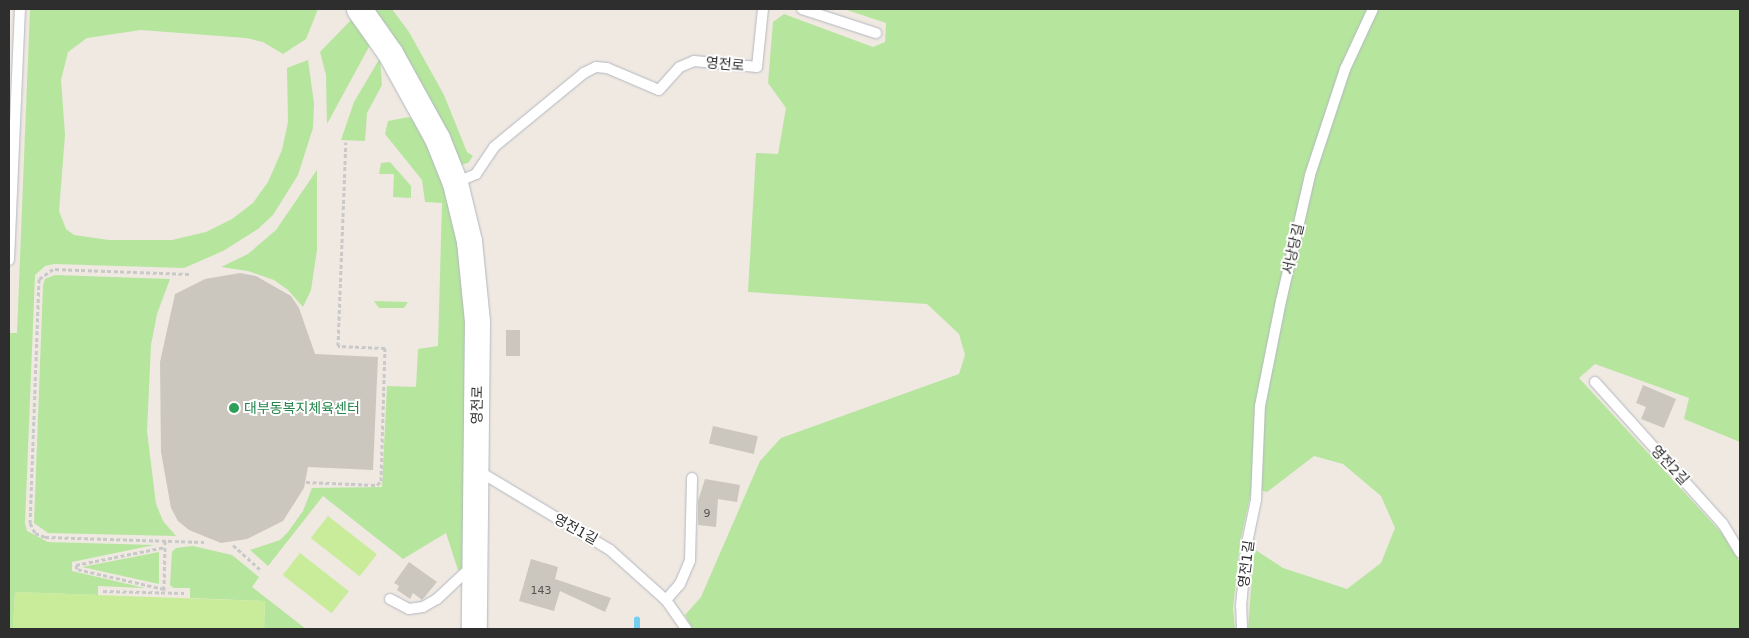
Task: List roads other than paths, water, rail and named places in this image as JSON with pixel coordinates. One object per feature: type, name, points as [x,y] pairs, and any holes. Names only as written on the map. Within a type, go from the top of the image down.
[{"type":"street","name":"영전로","points":[[359,9],[411,87],[437,138],[455,183],[469,241],[477,312],[474,629]]},
{"type":"lane","points":[[9,260],[14,38],[20,9]]},
{"type":"lane","name":"영전로","points":[[455,183],[476,174],[494,146],[584,73],[596,67],[607,68],[659,90],[680,67],[694,61],[756,66],[763,9]]},
{"type":"lane","points":[[802,9],[876,33]]},
{"type":"lane","name":"서낭당길","points":[[1256,500],[1260,406],[1310,176],[1345,69],[1373,9]]},
{"type":"lane","name":"영전2길","points":[[1595,382],[1723,524],[1740,552]]},
{"type":"lane","name":"영전1길","points":[[477,470],[506,485],[545,513],[596,539],[666,600],[686,629]]},
{"type":"lane","points":[[666,600],[680,584],[690,561],[692,478]]},
{"type":"lane","name":"영전1길","points":[[1242,629],[1240,606],[1247,543],[1256,500]]},
{"type":"lane","points":[[390,599],[409,609],[423,607],[437,599],[475,563]]},
{"type":"waterway","points":[[637,620],[637,629]]},
{"type":"place","name":"대부동복지체육센터","points":[[234,408]]}]
